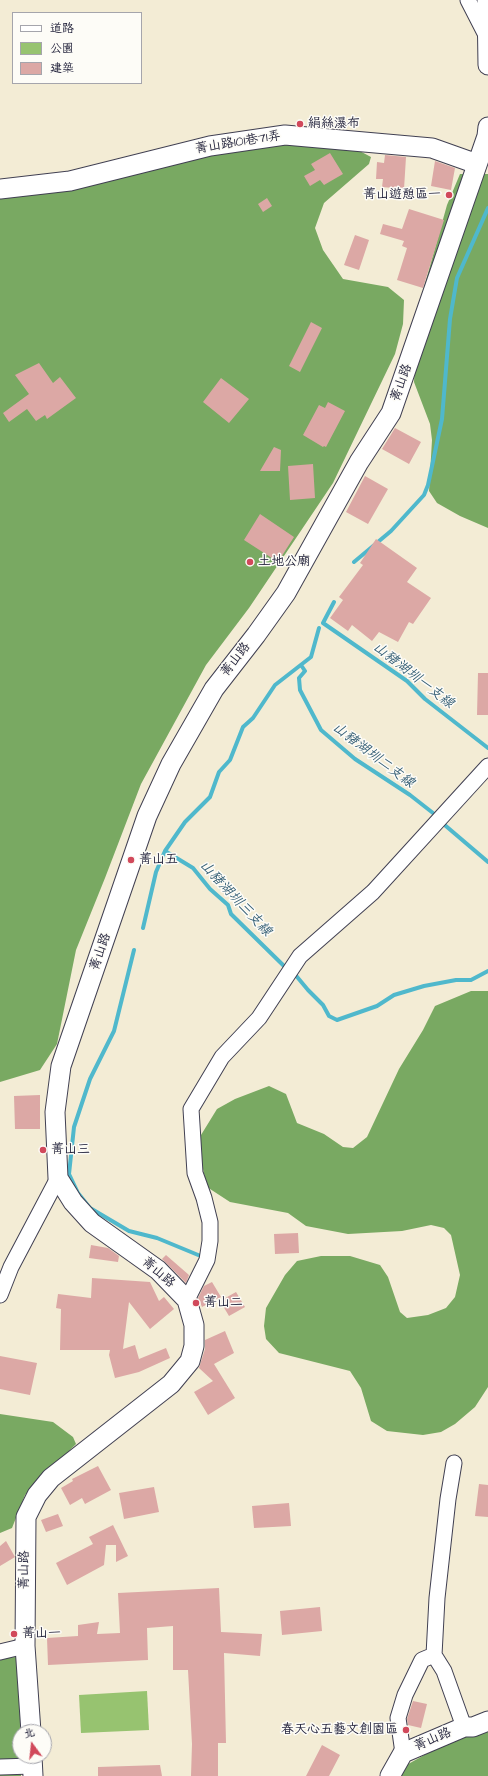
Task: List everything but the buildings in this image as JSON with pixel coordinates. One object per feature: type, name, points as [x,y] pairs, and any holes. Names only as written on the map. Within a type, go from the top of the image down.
[{"type":"street","points":[[468,0],[487,37]]},
{"type":"street","points":[[487,0],[488,65]]},
{"type":"street","name":"菁山路","points":[[30,1724],[25,1646],[26,1516],[37,1496],[51,1478],[171,1384],[190,1361],[194,1346],[194,1326],[187,1300],[158,1270],[92,1223],[73,1202],[58,1178],[55,1112],[61,1066],[147,816],[171,764],[214,689],[286,593],[359,462],[391,413],[487,136],[488,127]]},
{"type":"street","name":"菁山路101巷71弄","points":[[0,189],[70,181],[210,146],[285,135],[432,148],[477,164]]},
{"type":"street","points":[[187,1300],[206,1260],[210,1241],[210,1222],[204,1198],[195,1173],[191,1109],[222,1057],[259,1018],[300,956],[374,892],[488,766]]},
{"type":"street","points":[[1,1296],[5,1265],[58,1178]]},
{"type":"street","points":[[454,1463],[448,1499],[437,1598],[434,1656],[444,1671],[464,1727]]},
{"type":"street","points":[[0,1652],[25,1646]]},
{"type":"street","points":[[403,1753],[398,1718],[405,1695],[422,1660],[434,1656]]},
{"type":"street","name":"菁山路","points":[[390,1776],[403,1753],[464,1727],[473,1727],[488,1721]]},
{"type":"street","points":[[0,1768],[33,1766]]},
{"type":"green space","points":[[273,142],[354,148],[371,157],[369,164],[324,203],[315,228],[323,250],[343,279],[388,287],[404,300],[403,324],[395,354],[333,483],[249,608],[206,665],[141,784],[76,950],[57,1044],[40,1070],[0,1082],[0,195]]},
{"type":"green space","points":[[460,174],[488,174],[488,528],[460,516],[437,503],[429,491],[432,440],[430,424],[414,382],[415,363],[412,330],[447,205]]},
{"type":"green space","points":[[471,991],[488,991],[488,1387],[475,1407],[455,1424],[441,1432],[423,1435],[387,1431],[371,1421],[361,1388],[350,1371],[279,1353],[266,1339],[264,1326],[266,1308],[285,1275],[297,1261],[321,1256],[350,1256],[380,1265],[388,1277],[400,1312],[407,1318],[428,1315],[446,1308],[455,1297],[460,1275],[451,1235],[444,1228],[431,1225],[402,1231],[348,1234],[306,1226],[288,1213],[230,1202],[207,1187],[201,1160],[201,1135],[217,1109],[235,1099],[269,1086],[286,1094],[297,1123],[324,1134],[343,1147],[353,1148],[367,1137],[399,1069],[423,1030],[435,1006]]},
{"type":"green space","points":[[0,1414],[53,1422],[73,1437],[76,1444],[25,1495],[12,1528],[0,1533]]},
{"type":"green space","points":[[16,1657],[19,1662],[20,1724],[12,1724],[12,1764],[21,1764],[21,1776],[0,1776],[0,1658]]},
{"type":"green space","points":[[147,1691],[149,1730],[81,1733],[79,1695]]},
{"type":"green space","points":[[488,1727],[488,1776],[397,1776],[401,1768],[448,1742]]},
{"type":"waterway","points":[[354,562],[391,531],[424,495],[428,485],[442,419],[450,319],[457,278],[488,208]]},
{"type":"waterway","name":"山豬湖圳一支線","points":[[334,602],[323,623],[407,681],[425,699],[488,748]]},
{"type":"waterway","points":[[143,928],[156,872],[165,851],[185,822],[210,797],[219,772],[230,760],[243,727],[253,718],[275,685],[311,657],[319,628]]},
{"type":"waterway","name":"山豬湖圳二支線","points":[[301,665],[305,671],[299,678],[300,690],[321,730],[355,759],[410,795],[433,813]]},
{"type":"waterway","points":[[440,821],[488,862]]},
{"type":"waterway","name":"山豬湖圳三支線","points":[[165,851],[193,868],[210,889],[228,905],[231,914],[285,967]]},
{"type":"waterway","points":[[134,950],[114,1031],[90,1079],[74,1127],[69,1174],[78,1193],[90,1208],[129,1231],[157,1238],[203,1257]]},
{"type":"waterway","points":[[293,972],[323,1005],[329,1016],[337,1020],[377,1006],[394,995],[424,986],[456,980],[471,980],[488,971]]},
{"type":"place","name":"絹絲瀑布","points":[[300,124]]},
{"type":"place","name":"菁山遊憩區一","points":[[449,195]]},
{"type":"place","name":"土地公廟","points":[[250,562]]},
{"type":"place","name":"菁山五","points":[[131,860]]},
{"type":"place","name":"菁山三","points":[[43,1150]]},
{"type":"place","name":"菁山二","points":[[196,1303]]},
{"type":"place","name":"菁山一","points":[[14,1634]]},
{"type":"place","name":"春天心五藝文創園區","points":[[406,1730]]}]
